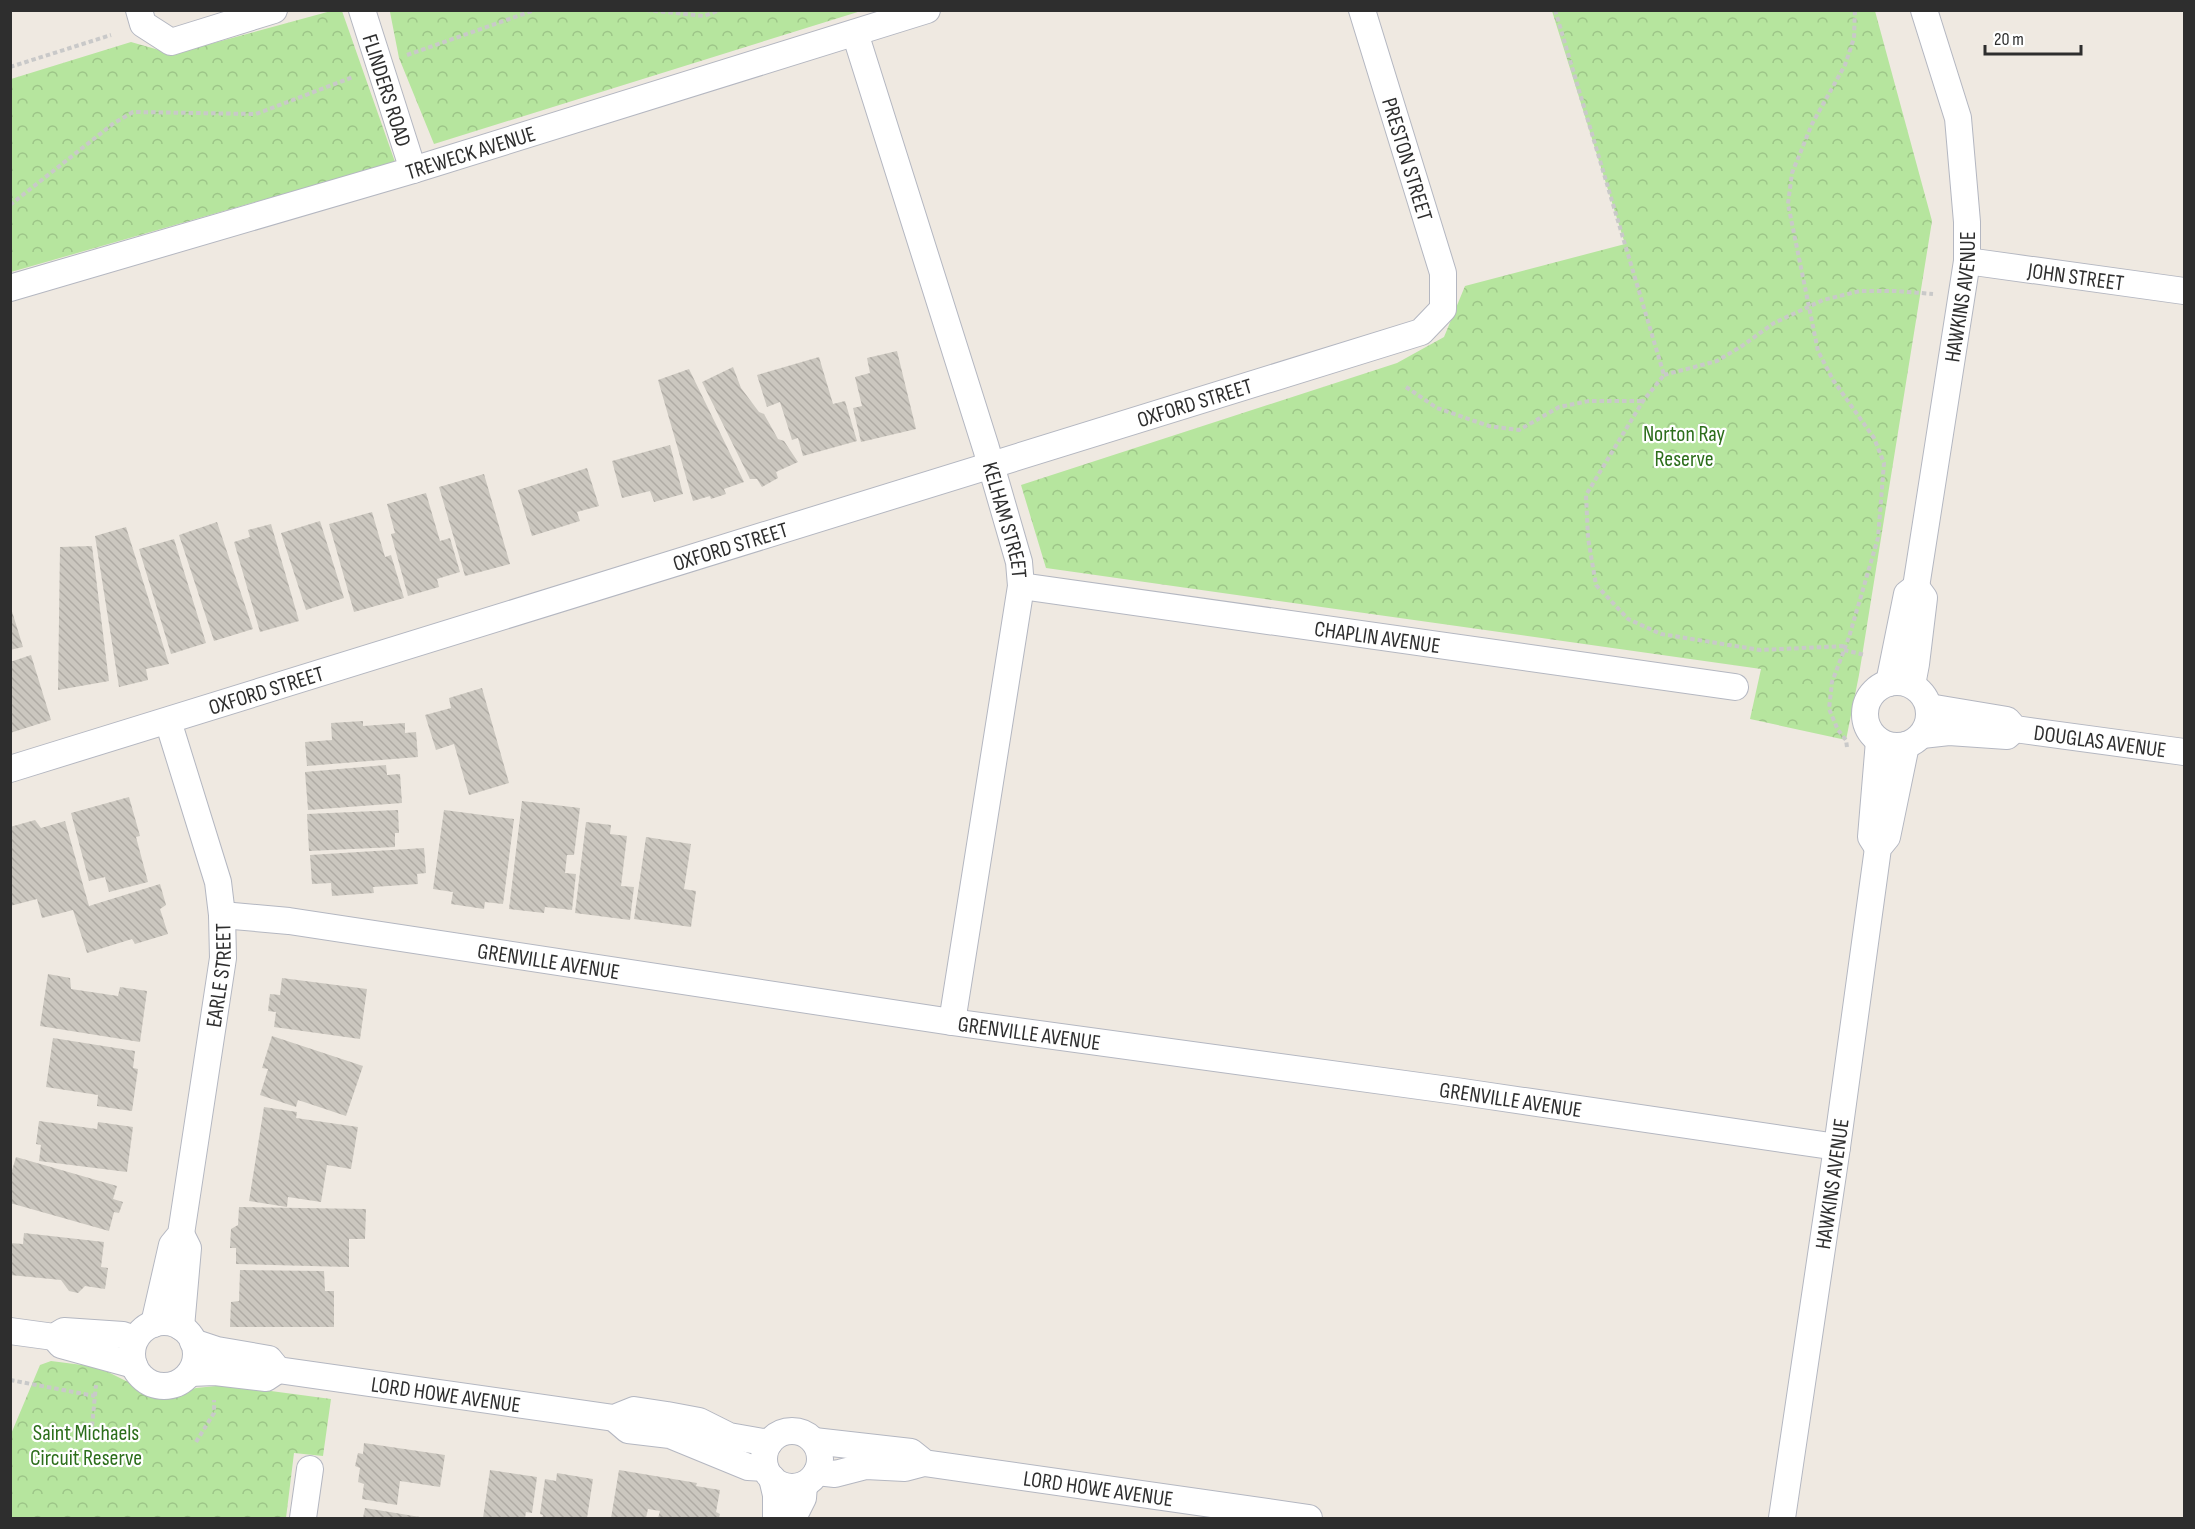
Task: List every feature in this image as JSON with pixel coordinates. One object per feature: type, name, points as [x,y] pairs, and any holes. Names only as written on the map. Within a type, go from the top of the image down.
[{"type":"street","points":[[139,10],[143,24],[171,42],[274,10]]},
{"type":"street","name":"FLINDERS ROAD","points":[[362,10],[413,170]]},
{"type":"street","name":"TREWECK AVENUE","points":[[10,288],[413,170],[927,10]]},
{"type":"street","name":"PRESTON STREET","points":[[1362,10],[1443,273],[1443,309]]},
{"type":"street","name":"HAWKINS AVENUE","points":[[1900,684],[1907,594],[1916,587],[1968,261],[1958,118],[1924,10]]},
{"type":"street","name":"KELHAM STREET","points":[[855,33],[991,466],[1018,562],[1021,586],[952,1022]]},
{"type":"street","name":"JOHN STREET","points":[[1968,261],[2184,291]]},
{"type":"street","name":"OXFORD STREET","points":[[10,769],[1420,332],[1443,309]]},
{"type":"street","name":"CHAPLIN AVENUE","points":[[1021,586],[1735,687]]},
{"type":"street","points":[[1900,684],[1920,690],[1929,707],[1929,722],[1914,740],[1890,745],[1879,741],[1869,729],[1865,713],[1869,697],[1874,691],[1900,684]]},
{"type":"street","name":"DOUGLAS AVENUE","points":[[1929,707],[2007,720],[2014,729],[2184,752]]},
{"type":"street","name":"EARLE STREET","points":[[145,1331],[171,1245],[181,1234],[223,958],[222,915],[218,882],[168,721]]},
{"type":"street","name":"DOUGLAS AVENUE","points":[[1914,740],[1949,732],[2007,736],[2014,729]]},
{"type":"street","name":"HAWKINS AVENUE","points":[[1782,1518],[1837,1147],[1878,848],[1887,837],[1914,740]]},
{"type":"street","name":"HAWKINS AVENUE","points":[[1878,848],[1871,837],[1879,741]]},
{"type":"street","name":"GRENVILLE AVENUE","points":[[222,915],[301,923],[952,1022],[1456,1091],[1837,1147]]},
{"type":"street","name":"EARLE STREET","points":[[181,1234],[188,1248],[187,1334]]},
{"type":"street","points":[[10,1331],[54,1337],[64,1331],[123,1335],[145,1331],[168,1322],[187,1334],[195,1358],[189,1373],[173,1384],[159,1385],[146,1380],[134,1365],[132,1352],[145,1331]]},
{"type":"street","name":"LORD HOWE AVENUE","points":[[187,1334],[217,1350],[268,1359],[278,1370],[615,1418],[628,1430],[670,1436],[748,1467],[769,1463]]},
{"type":"street","points":[[54,1337],[61,1345],[134,1365]]},
{"type":"street","name":"LORD HOWE AVENUE","points":[[189,1373],[215,1372],[266,1378],[278,1370]]},
{"type":"street","points":[[776,1518],[776,1495],[769,1463],[774,1437],[791,1431],[800,1431],[814,1441],[820,1456],[793,1518]]},
{"type":"street","name":"LORD HOWE AVENUE","points":[[814,1441],[911,1452],[924,1463]]},
{"type":"street","points":[[769,1463],[787,1487],[810,1478]]},
{"type":"street","name":"LORD HOWE AVENUE","points":[[810,1478],[866,1466],[905,1468],[924,1463],[1309,1518]]},
{"type":"street","points":[[303,1518],[310,1469]]},
{"type":"path","points":[[10,205],[114,123],[133,112],[256,114],[536,10]]},
{"type":"path","points":[[646,10],[704,16],[720,10]]},
{"type":"path","points":[[1555,10],[1664,375]]},
{"type":"path","points":[[1850,757],[1846,740],[1838,730],[1828,709],[1832,682],[1845,648],[1878,538],[1884,463],[1874,438],[1833,380],[1818,351],[1788,204],[1792,173],[1812,124],[1845,65],[1854,38],[1855,10]]},
{"type":"path","points":[[10,67],[111,35]]},
{"type":"path","points":[[1871,656],[1845,648],[1760,650],[1661,634],[1628,619],[1596,585],[1588,538],[1586,495],[1643,401],[1664,375],[1717,361],[1743,346],[1774,323],[1823,300],[1860,291],[1896,291],[1936,295]]},
{"type":"path","points":[[1406,387],[1437,408],[1489,426],[1519,430],[1559,407],[1589,401],[1643,401]]},
{"type":"path","points":[[92,1426],[99,1355]]},
{"type":"path","points":[[196,1442],[214,1413],[215,1372]]},
{"type":"path","points":[[10,1380],[95,1396]]},
{"type":"green space","points":[[394,10],[861,11],[434,144],[399,58],[390,12]]},
{"type":"green space","points":[[331,11],[342,11],[395,162],[11,272],[11,79],[131,42],[173,54]]},
{"type":"green space","name":"Norton Ray Reserve","points":[[1552,11],[1875,11],[1932,221],[1859,675],[1846,740],[1750,719],[1761,669],[1046,568],[1021,485],[1397,363],[1444,337],[1465,286],[1625,244]]},
{"type":"green space","name":"Saint Michaels Circuit Reserve","points":[[51,1361],[98,1367],[130,1383],[143,1394],[157,1399],[196,1388],[226,1385],[331,1399],[323,1456],[294,1453],[286,1518],[11,1518],[11,1434],[40,1365]]},
{"type":"building","points":[[897,351],[916,429],[861,442],[853,408],[862,406],[855,377],[870,373],[867,358]]},
{"type":"building","points":[[819,357],[833,404],[845,401],[857,441],[803,456],[798,438],[792,440],[780,402],[767,407],[757,375]]},
{"type":"building","points":[[733,367],[741,388],[759,412],[764,414],[778,439],[784,441],[798,462],[776,472],[778,478],[762,487],[757,479],[750,479],[702,382]]},
{"type":"building","points":[[689,369],[744,482],[724,489],[726,494],[693,501],[658,380]]},
{"type":"building","points":[[670,445],[683,494],[654,502],[650,491],[622,498],[612,461]]},
{"type":"building","points":[[587,468],[599,506],[577,512],[580,521],[532,536],[518,490]]},
{"type":"building","points":[[484,474],[510,564],[465,576],[439,487]]},
{"type":"building","points":[[426,493],[440,541],[450,538],[460,572],[437,579],[439,587],[408,596],[391,534],[395,533],[387,504]]},
{"type":"building","points":[[372,512],[385,557],[391,555],[404,598],[354,612],[329,524]]},
{"type":"building","points":[[320,521],[344,598],[306,610],[281,533]]},
{"type":"building","points":[[217,522],[253,629],[214,641],[179,535]]},
{"type":"building","points":[[271,524],[299,621],[260,632],[234,542],[250,537],[248,530]]},
{"type":"building","points":[[126,527],[169,664],[146,669],[148,680],[119,687],[95,536]]},
{"type":"building","points":[[174,539],[206,643],[171,654],[139,549]]},
{"type":"building","points":[[92,546],[109,681],[58,690],[60,547]]},
{"type":"building","points":[[10,605],[23,647],[10,650]]},
{"type":"building","points":[[31,655],[51,720],[10,733],[10,662]]},
{"type":"building","points":[[482,688],[509,783],[469,795],[454,744],[436,750],[425,715],[451,708],[449,698]]},
{"type":"building","points":[[363,721],[363,726],[405,723],[405,733],[416,732],[418,757],[307,766],[305,742],[332,740],[331,723]]},
{"type":"building","points":[[386,765],[387,775],[400,774],[402,803],[308,810],[305,772]]},
{"type":"building","points":[[129,797],[140,836],[136,837],[148,882],[109,892],[105,877],[89,881],[71,813]]},
{"type":"building","points":[[522,801],[580,808],[574,855],[567,855],[565,873],[576,874],[572,910],[545,907],[544,913],[509,909]]},
{"type":"building","points":[[398,810],[399,833],[395,833],[395,847],[309,851],[307,814]]},
{"type":"building","points":[[444,810],[514,819],[503,904],[485,902],[484,909],[451,904],[453,892],[433,889]]},
{"type":"building","points":[[35,820],[41,828],[65,821],[89,906],[160,884],[166,905],[160,909],[168,934],[135,944],[132,939],[87,953],[73,910],[42,918],[37,899],[10,906],[10,827]]},
{"type":"building","points":[[586,822],[611,825],[610,834],[627,836],[621,886],[634,887],[630,920],[575,913]]},
{"type":"building","points":[[646,837],[691,844],[684,889],[696,891],[691,927],[634,919]]},
{"type":"building","points":[[424,848],[426,873],[417,874],[418,884],[373,887],[374,893],[332,896],[331,883],[312,884],[310,855]]},
{"type":"building","points":[[48,974],[70,978],[71,989],[118,996],[120,987],[147,991],[140,1042],[40,1026]]},
{"type":"building","points":[[282,978],[367,989],[360,1039],[274,1027],[276,1012],[268,1011],[270,994],[280,995]]},
{"type":"building","points":[[272,1036],[363,1066],[346,1116],[298,1100],[296,1107],[260,1095],[268,1069],[262,1068]]},
{"type":"building","points":[[53,1038],[135,1051],[133,1068],[138,1069],[132,1111],[97,1106],[98,1095],[46,1087]]},
{"type":"building","points":[[264,1107],[297,1112],[296,1118],[358,1127],[351,1169],[327,1165],[321,1202],[288,1197],[287,1207],[249,1201]]},
{"type":"building","points":[[39,1121],[97,1129],[98,1122],[133,1127],[127,1172],[39,1161],[41,1145],[36,1144]]},
{"type":"building","points":[[16,1157],[117,1186],[113,1199],[123,1202],[119,1213],[114,1212],[109,1231],[10,1203],[10,1177]]},
{"type":"building","points":[[239,1207],[366,1209],[365,1239],[349,1239],[349,1267],[236,1264],[236,1248],[230,1248],[231,1229],[238,1225]]},
{"type":"building","points":[[24,1233],[104,1242],[101,1267],[108,1268],[105,1289],[85,1286],[78,1293],[69,1291],[61,1280],[10,1275],[10,1243],[23,1244]]},
{"type":"building","points":[[240,1270],[324,1271],[325,1291],[334,1291],[334,1327],[230,1327],[231,1302],[239,1301]]},
{"type":"building","points":[[364,1443],[445,1455],[440,1487],[400,1481],[397,1505],[362,1499],[364,1484],[358,1482],[360,1468],[355,1466],[358,1453],[363,1454]]},
{"type":"building","points":[[490,1470],[537,1477],[532,1513],[526,1512],[525,1518],[483,1518]]},
{"type":"building","points":[[619,1470],[697,1483],[696,1486],[720,1490],[716,1512],[720,1514],[719,1518],[658,1518],[660,1511],[648,1509],[646,1518],[611,1518]]},
{"type":"building","points":[[557,1473],[593,1479],[587,1518],[542,1518],[543,1515],[540,1514],[545,1479],[556,1481]]},
{"type":"building","points":[[365,1508],[420,1517],[420,1518],[363,1518]]}]
